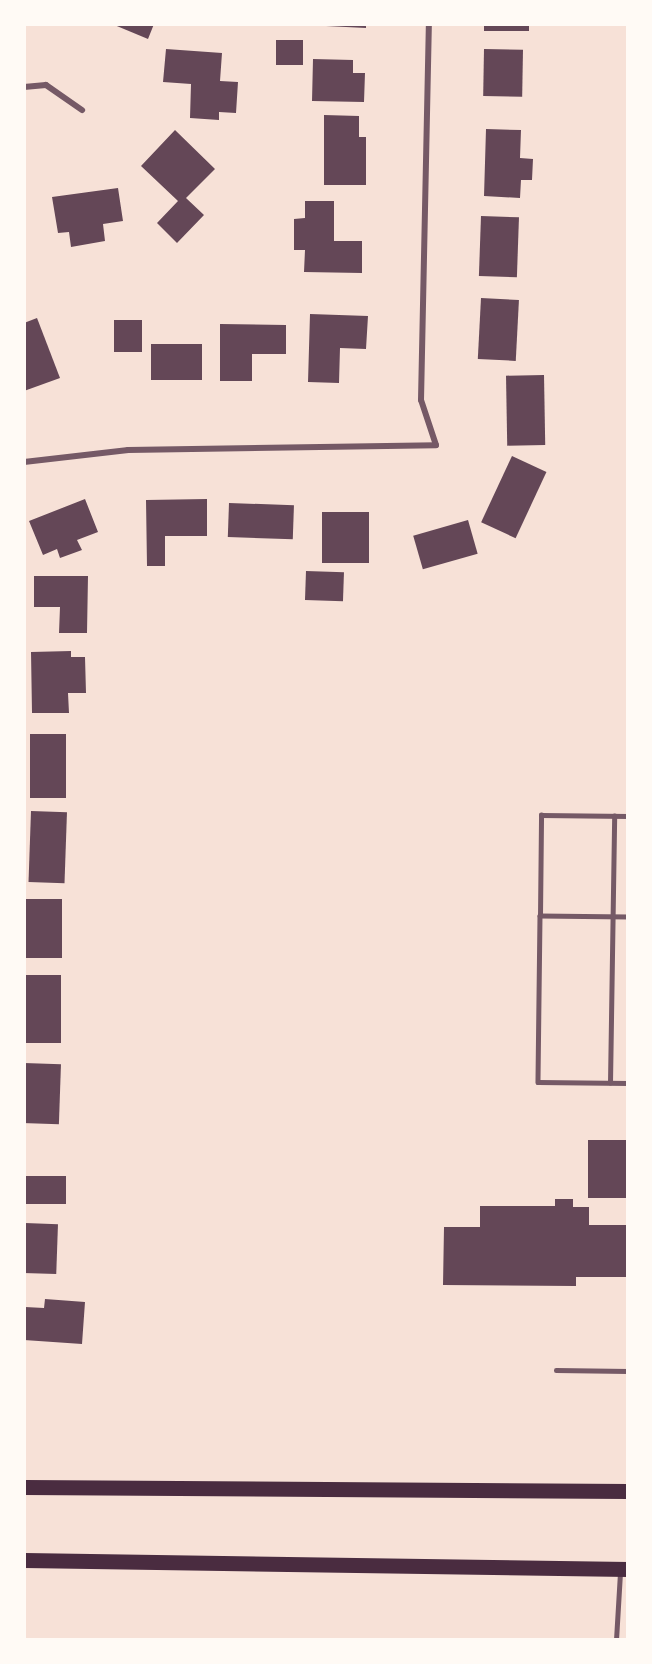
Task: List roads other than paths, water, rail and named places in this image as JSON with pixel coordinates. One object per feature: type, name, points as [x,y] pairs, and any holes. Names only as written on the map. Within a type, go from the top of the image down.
[{"type":"main road","points":[[24,1487],[628,1491]]},
{"type":"main road","points":[[24,1560],[624,1569]]},
{"type":"street","points":[[24,462],[128,450],[436,446],[422,400],[429,24]]},
{"type":"street","points":[[24,87],[45,85],[82,110]]},
{"type":"lane","points":[[628,816],[541,815],[538,1082],[628,1083]]},
{"type":"lane","points":[[610,1083],[614,816]]},
{"type":"lane","points":[[540,916],[628,918]]},
{"type":"lane","points":[[556,1370],[628,1371]]},
{"type":"lane","points":[[616,1640],[624,1569]]}]
